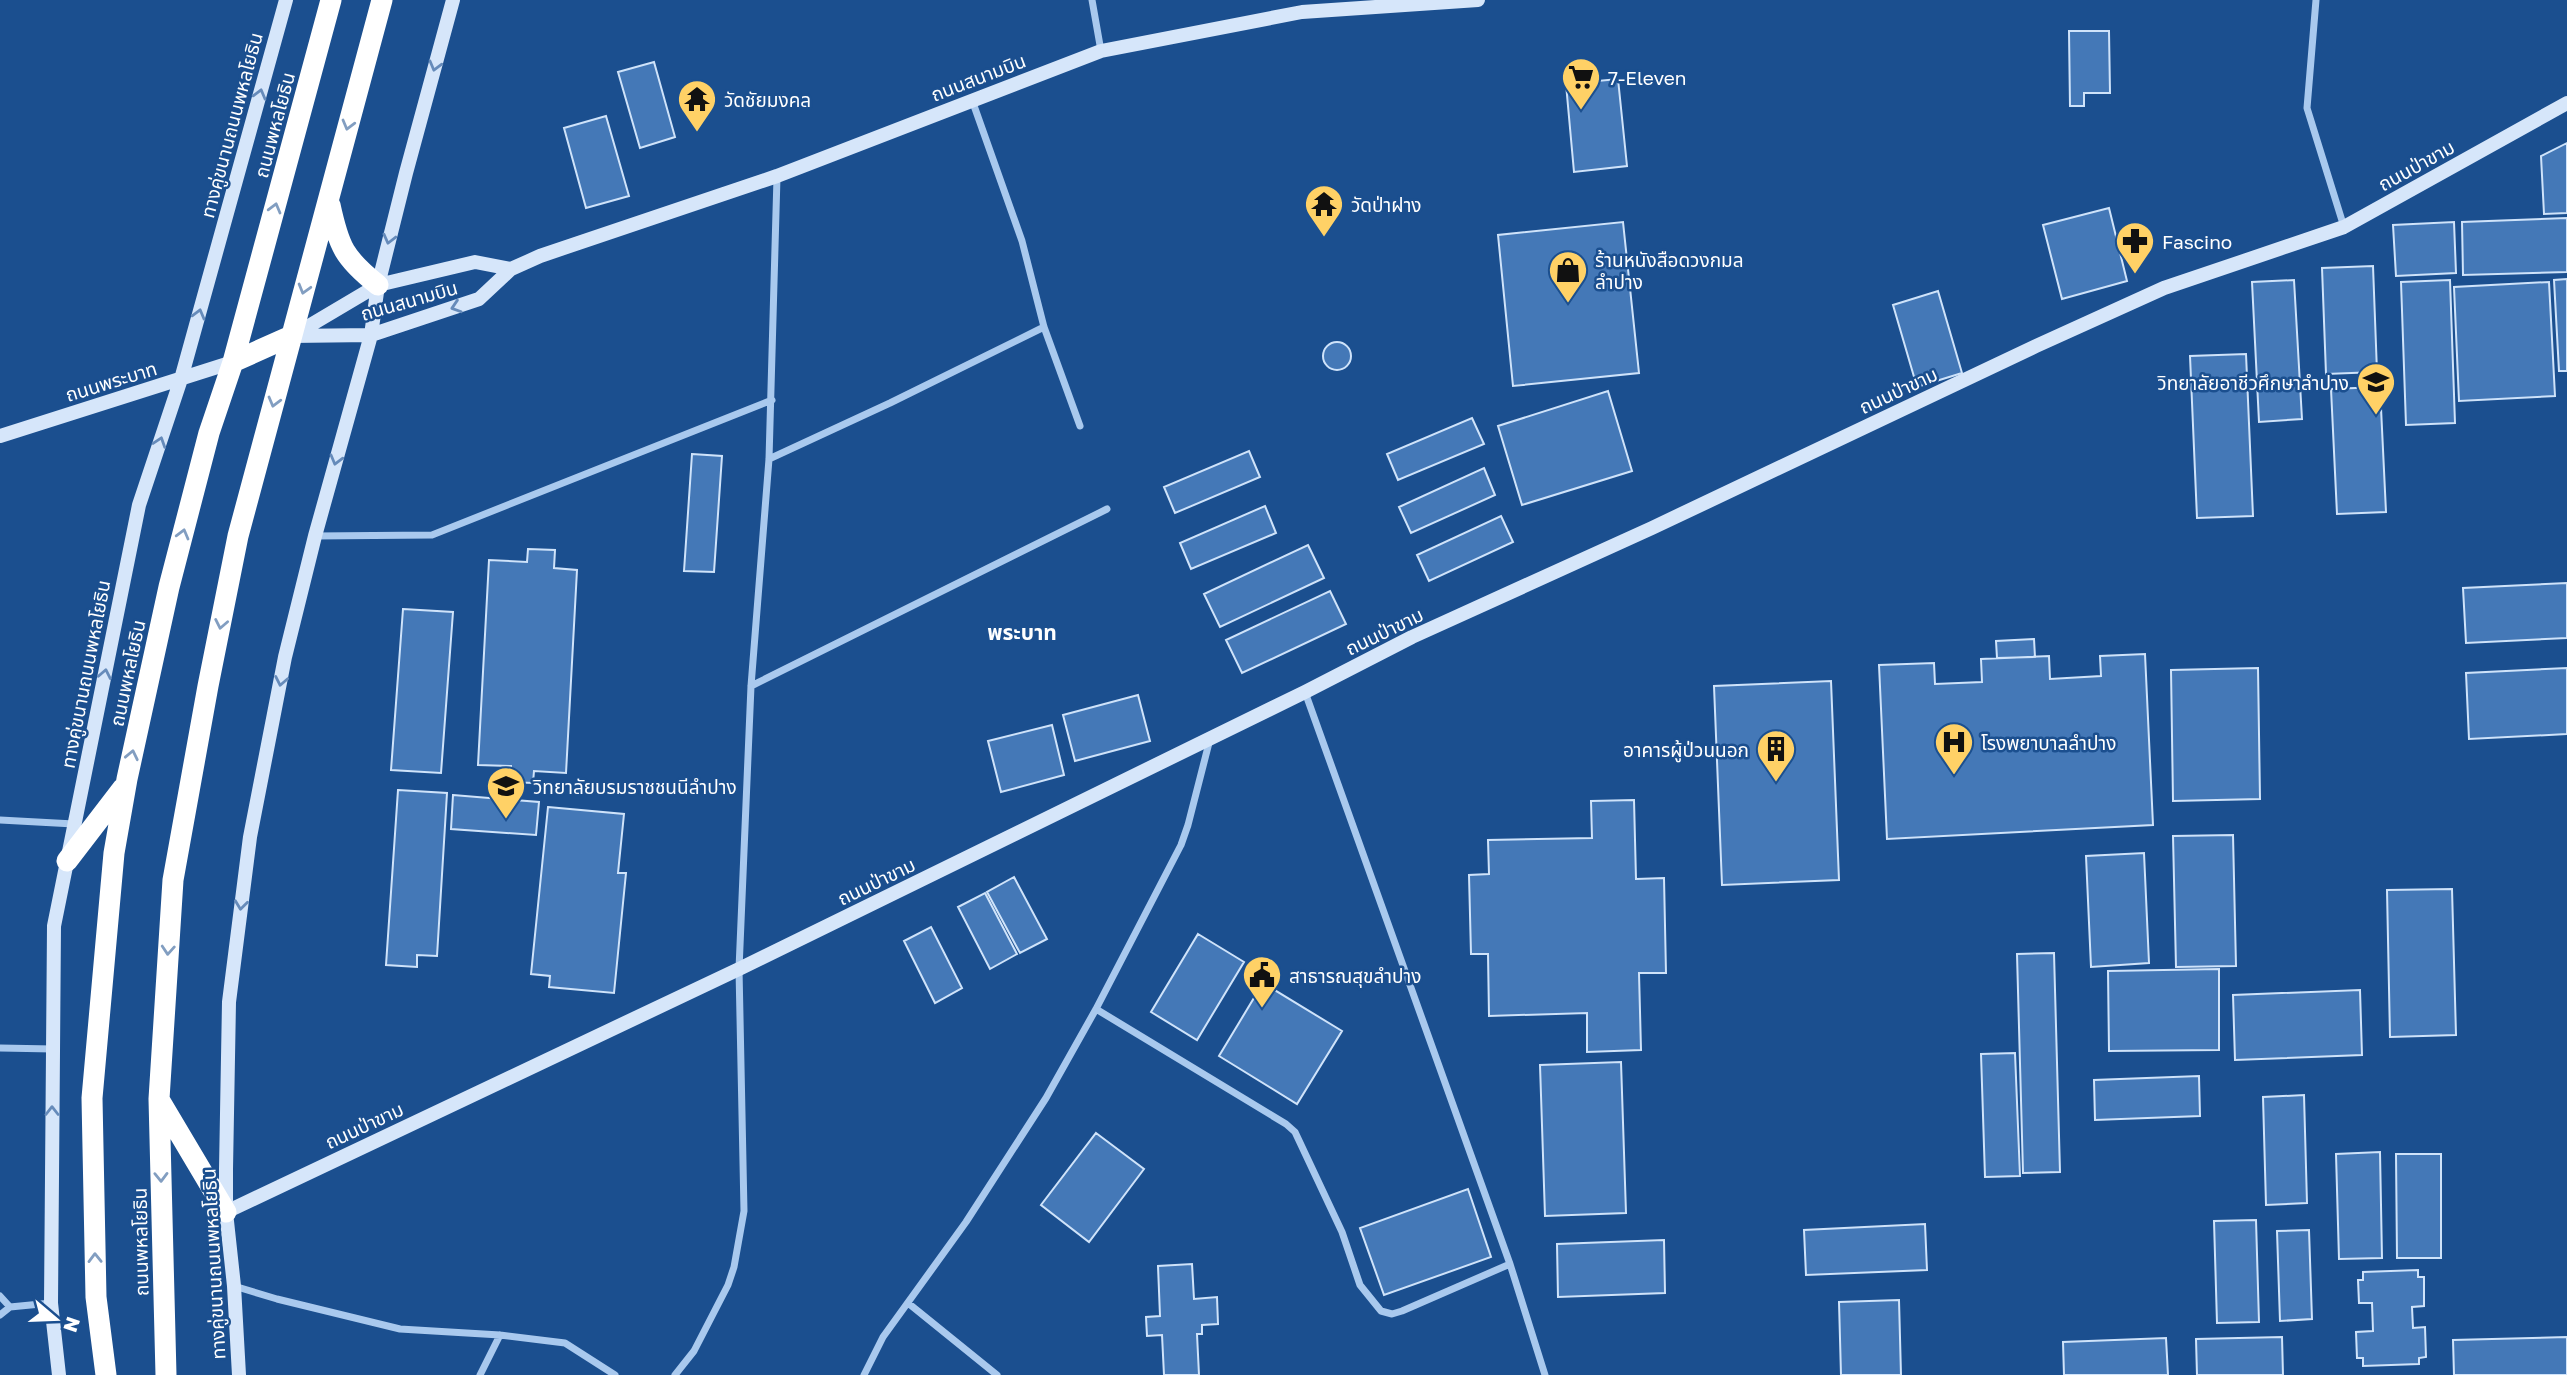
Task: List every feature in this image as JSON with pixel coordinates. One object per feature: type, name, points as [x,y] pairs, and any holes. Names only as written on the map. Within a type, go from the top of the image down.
[{"type":"highway","name":"ถนนพหลโยธิน","points":[[106,1375],[96,1297],[92,1098],[114,853],[169,587],[209,433],[233,362],[331,0]]},
{"type":"highway","name":"ถนนพหลโยธิน","points":[[166,1375],[159,1099],[173,880],[208,686],[239,536],[382,0]]},
{"type":"highway","points":[[329,200],[338,242],[360,271],[378,285]]},
{"type":"highway","points":[[233,362],[291,337]]},
{"type":"highway","points":[[67,861],[126,785]]},
{"type":"highway","points":[[159,1099],[226,1212]]},
{"type":"street","name":"ทางคู่ขนานถนนพหลโยธิน","points":[[59,1375],[51,1303],[54,926],[139,505],[181,379],[286,0]]},
{"type":"street","name":"ทางคู่ขนานถนนพหลโยธิน","points":[[239,1375],[226,1212],[229,1002],[250,837],[285,657],[315,536],[371,335],[378,285],[453,0]]},
{"type":"street","points":[[1092,0],[1101,51]]},
{"type":"street","name":"ถนนสนามบิน","points":[[291,337],[371,335],[479,299],[511,269],[540,256],[777,176],[1101,51],[1302,6],[1478,0]]},
{"type":"street","points":[[2316,0],[2307,108],[2344,227]]},
{"type":"street","points":[[972,100],[1022,241],[1044,327],[1080,426]]},
{"type":"street","name":"ถนนป่าขาม","points":[[226,1212],[739,969],[1210,739],[1412,637],[1653,528],[2164,288],[2344,227],[2567,103]]},
{"type":"street","points":[[675,1375],[694,1351],[728,1285],[744,1211],[739,969],[751,686],[772,400],[777,176]]},
{"type":"street","name":"ถนนสนามบิน","points":[[291,337],[378,285],[475,262],[511,269]]},
{"type":"street","points":[[769,458],[890,403],[1044,327]]},
{"type":"street","name":"ถนนพระบาท","points":[[0,436],[233,362]]},
{"type":"street","points":[[315,536],[432,534],[772,400]]},
{"type":"street","points":[[751,686],[1107,509]]},
{"type":"street","points":[[1305,692],[1510,1264],[1545,1375]]},
{"type":"street","points":[[864,1375],[883,1338],[966,1222],[1046,1098],[1096,1009],[1181,845],[1210,739]]},
{"type":"street","points":[[0,820],[75,824]]},
{"type":"street","points":[[1096,1009],[1295,1132],[1342,1232],[1360,1285],[1381,1311],[1392,1314],[1402,1311],[1510,1264]]},
{"type":"street","points":[[0,1048],[53,1049]]},
{"type":"street","points":[[234,1286],[400,1329],[499,1335],[565,1343],[615,1375]]},
{"type":"street","points":[[0,1296],[10,1307]]},
{"type":"street","points":[[0,1315],[10,1307],[51,1303]]},
{"type":"street","points":[[908,1303],[997,1375]]},
{"type":"street","points":[[480,1375],[499,1335]]},
{"type":"building","points":[[2069,31],[2109,31],[2110,93],[2084,93],[2084,106],[2070,106]]},
{"type":"building","points":[[654,62],[675,137],[640,148],[618,72]]},
{"type":"building","points":[[1618,79],[1627,166],[1574,172],[1566,84]]},
{"type":"building","points":[[606,116],[629,196],[586,208],[564,128]]},
{"type":"building","points":[[2567,143],[2567,213],[2544,214],[2541,156]]},
{"type":"building","points":[[2109,208],[2127,281],[2062,299],[2043,225]]},
{"type":"building","points":[[2567,218],[2567,272],[2463,275],[2462,222]]},
{"type":"building","name":"ร้านหนังสือดวงกมล ลำปาง","points":[[1623,222],[1639,373],[1513,386],[1498,235]]},
{"type":"building","points":[[2454,222],[2456,273],[2396,276],[2393,225]]},
{"type":"building","points":[[2373,266],[2377,372],[2326,374],[2322,268]]},
{"type":"building","points":[[2567,279],[2567,371],[2559,371],[2554,280]]},
{"type":"building","points":[[2294,280],[2302,419],[2259,422],[2252,282]]},
{"type":"building","points":[[2450,280],[2455,423],[2406,425],[2401,282]]},
{"type":"building","points":[[2549,282],[2555,396],[2459,401],[2454,287]]},
{"type":"building","points":[[1938,291],[1962,373],[1917,387],[1893,305]]},
{"type":"building","points":[[1337,342],[1347,346],[1351,356],[1347,366],[1337,370],[1327,366],[1323,356],[1327,346]]},
{"type":"building","points":[[2246,354],[2253,516],[2197,518],[2190,356]]},
{"type":"building","points":[[2380,387],[2386,512],[2337,514],[2331,389]]},
{"type":"building","points":[[1608,391],[1632,471],[1522,505],[1498,426]]},
{"type":"building","points":[[1472,418],[1484,444],[1398,480],[1387,454]]},
{"type":"building","points":[[1249,451],[1260,477],[1175,513],[1164,487]]},
{"type":"building","points":[[692,454],[722,456],[714,572],[684,571]]},
{"type":"building","points":[[1484,468],[1495,495],[1411,533],[1399,507]]},
{"type":"building","points":[[1265,506],[1276,533],[1191,569],[1180,543]]},
{"type":"building","points":[[1501,516],[1513,542],[1429,581],[1417,555]]},
{"type":"building","points":[[1308,545],[1324,578],[1220,627],[1204,594]]},
{"type":"building","points":[[528,549],[555,550],[554,568],[577,570],[566,773],[534,771],[533,783],[510,782],[511,766],[478,765],[489,560],[527,562]]},
{"type":"building","points":[[2567,583],[2567,638],[2466,643],[2463,588]]},
{"type":"building","points":[[1330,591],[1346,624],[1242,673],[1226,640]]},
{"type":"building","points":[[403,609],[453,612],[441,773],[391,770]]},
{"type":"building","points":[[2034,639],[2035,657],[1997,658],[1996,641]]},
{"type":"building","points":[[2145,654],[2153,825],[1887,839],[1879,665],[1934,663],[1935,684],[1982,682],[1981,659],[2049,656],[2050,679],[2101,676],[2100,656]]},
{"type":"building","points":[[2258,668],[2260,799],[2173,801],[2171,670]]},
{"type":"building","points":[[2567,668],[2567,734],[2469,739],[2466,673]]},
{"type":"building","name":"อาคารผู้ป่วนนอก","points":[[1831,681],[1839,880],[1722,885],[1714,686]]},
{"type":"building","points":[[1138,695],[1150,741],[1075,761],[1063,715]]},
{"type":"building","points":[[1052,725],[1064,775],[1001,792],[988,741]]},
{"type":"building","points":[[398,790],[447,793],[437,956],[417,955],[417,967],[386,965]]},
{"type":"building","points":[[453,795],[539,802],[536,835],[451,829]]},
{"type":"building","points":[[1634,800],[1636,879],[1664,878],[1666,973],[1639,973],[1641,1050],[1587,1052],[1587,1013],[1489,1016],[1488,954],[1471,954],[1469,875],[1489,874],[1488,840],[1592,838],[1591,801]]},
{"type":"building","points":[[548,807],[624,814],[618,873],[626,873],[614,993],[549,987],[550,976],[531,974]]},
{"type":"building","points":[[2233,835],[2236,966],[2176,967],[2173,836]]},
{"type":"building","points":[[2144,853],[2149,963],[2091,967],[2086,856]]},
{"type":"building","points":[[1014,877],[1047,939],[1020,953],[987,892]]},
{"type":"building","points":[[2452,889],[2456,1035],[2390,1037],[2387,890]]},
{"type":"building","points":[[985,893],[1017,954],[990,969],[958,907]]},
{"type":"building","points":[[931,927],[962,988],[935,1003],[904,941]]},
{"type":"building","points":[[1198,934],[1244,962],[1197,1040],[1151,1012]]},
{"type":"building","points":[[2054,953],[2060,1172],[2023,1173],[2017,954]]},
{"type":"building","points":[[2219,969],[2219,1050],[2109,1051],[2108,971]]},
{"type":"building","points":[[1263,983],[1342,1031],[1297,1104],[1219,1056]]},
{"type":"building","points":[[2360,990],[2362,1055],[2235,1060],[2233,995]]},
{"type":"building","points":[[2015,1053],[2020,1176],[1985,1177],[1981,1054]]},
{"type":"building","points":[[1621,1062],[1626,1213],[1545,1216],[1540,1065]]},
{"type":"building","points":[[2199,1076],[2200,1116],[2095,1120],[2094,1080]]},
{"type":"building","points":[[2304,1095],[2307,1203],[2266,1205],[2263,1097]]},
{"type":"building","points":[[1096,1133],[1144,1169],[1089,1242],[1041,1205]]},
{"type":"building","points":[[2380,1152],[2382,1258],[2339,1259],[2336,1154]]},
{"type":"building","points":[[2396,1154],[2441,1154],[2441,1258],[2397,1258]]},
{"type":"building","points":[[1468,1189],[1491,1257],[1384,1295],[1360,1228]]},
{"type":"building","points":[[2256,1220],[2259,1322],[2217,1323],[2214,1221]]},
{"type":"building","points":[[1925,1224],[1927,1270],[1806,1275],[1804,1230]]},
{"type":"building","points":[[2309,1230],[2312,1319],[2280,1321],[2277,1231]]},
{"type":"building","points":[[1664,1240],[1665,1293],[1558,1297],[1557,1244]]},
{"type":"building","points":[[1192,1264],[1194,1299],[1217,1297],[1218,1324],[1202,1325],[1202,1334],[1197,1334],[1199,1375],[1164,1375],[1162,1335],[1147,1336],[1146,1317],[1160,1316],[1158,1266]]},
{"type":"building","points":[[2418,1270],[2418,1277],[2424,1277],[2424,1306],[2412,1307],[2413,1328],[2425,1327],[2426,1357],[2419,1358],[2419,1364],[2363,1366],[2363,1358],[2357,1358],[2356,1332],[2373,1331],[2372,1303],[2359,1303],[2358,1280],[2363,1280],[2363,1272]]},
{"type":"building","points":[[1899,1300],[1901,1375],[1841,1375],[1839,1302]]},
{"type":"building","points":[[2282,1337],[2283,1375],[2197,1375],[2196,1339]]},
{"type":"building","points":[[2567,1337],[2567,1375],[2454,1375],[2453,1340]]},
{"type":"building","points":[[2166,1338],[2168,1375],[2064,1375],[2063,1342]]},
{"type":"place","name":"7-Eleven","points":[[1581,111]]},
{"type":"place","name":"วัดชัยมงคล","points":[[697,133]]},
{"type":"place","name":"วัดป่าฝาง","points":[[1324,238]]},
{"type":"place","name":"Fascino","points":[[2135,275]]},
{"type":"place","name":"ร้านหนังสือดวงกมล ลำปาง","points":[[1568,304]]},
{"type":"place","name":"วิทยาลัยอาชีวศึกษาลำปาง","points":[[2376,416]]},
{"type":"place","name":"โรงพยาบาลลำปาง","points":[[1954,776]]},
{"type":"place","name":"อาคารผู้ป่วนนอก","points":[[1776,783]]},
{"type":"place","name":"วิทยาลัยบรมราชชนนีลำปาง","points":[[506,820]]},
{"type":"place","name":"สาธารณสุขลำปาง","points":[[1262,1009]]},
{"type":"district","name":"พระบาท","points":[[1022,632]]}]
